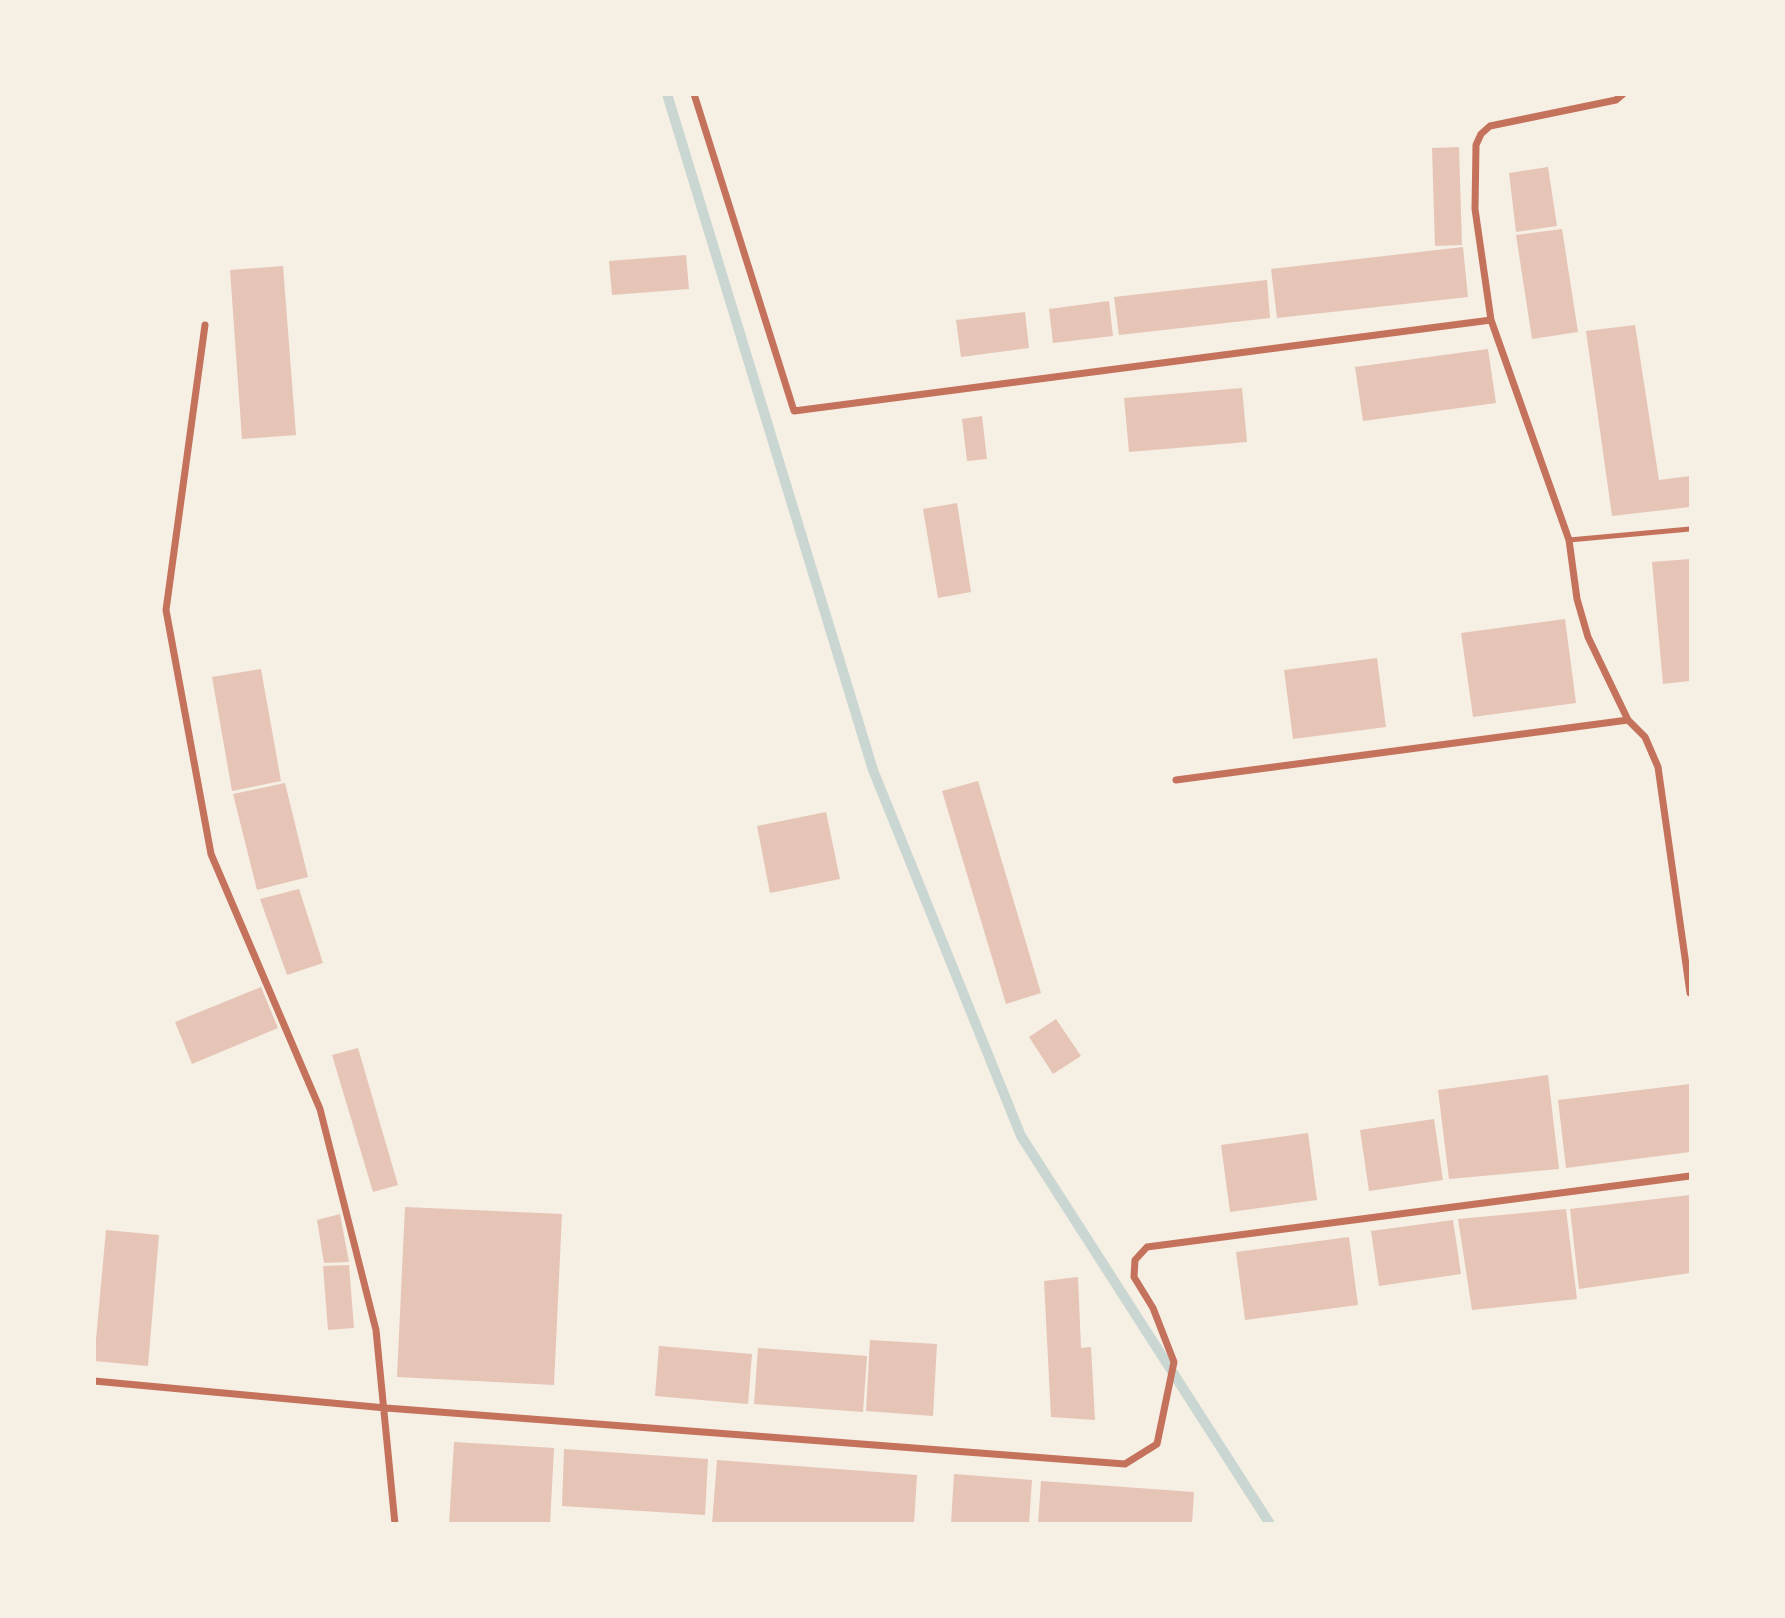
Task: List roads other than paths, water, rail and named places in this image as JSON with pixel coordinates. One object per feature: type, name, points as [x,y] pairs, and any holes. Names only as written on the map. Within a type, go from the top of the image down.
[{"type":"street","points":[[694,94],[794,411],[1491,320]]},
{"type":"street","points":[[1623,94],[1616,100],[1490,126],[1481,134],[1476,145],[1475,209],[1491,320],[1569,540],[1577,599],[1588,637],[1628,720],[1645,737],[1658,767],[1690,993]]},
{"type":"street","points":[[205,325],[166,610],[211,854],[320,1109],[376,1330],[386,1408],[395,1524]]},
{"type":"street","points":[[1176,780],[1628,720]]},
{"type":"street","points":[[94,1381],[386,1408],[1125,1464],[1157,1444],[1174,1362],[1153,1308],[1133,1277],[1135,1259],[1147,1247],[1690,1175]]},
{"type":"lane","points":[[1569,540],[1690,529]]},
{"type":"waterway","points":[[667,94],[873,770],[1021,1136],[1270,1524]]}]
